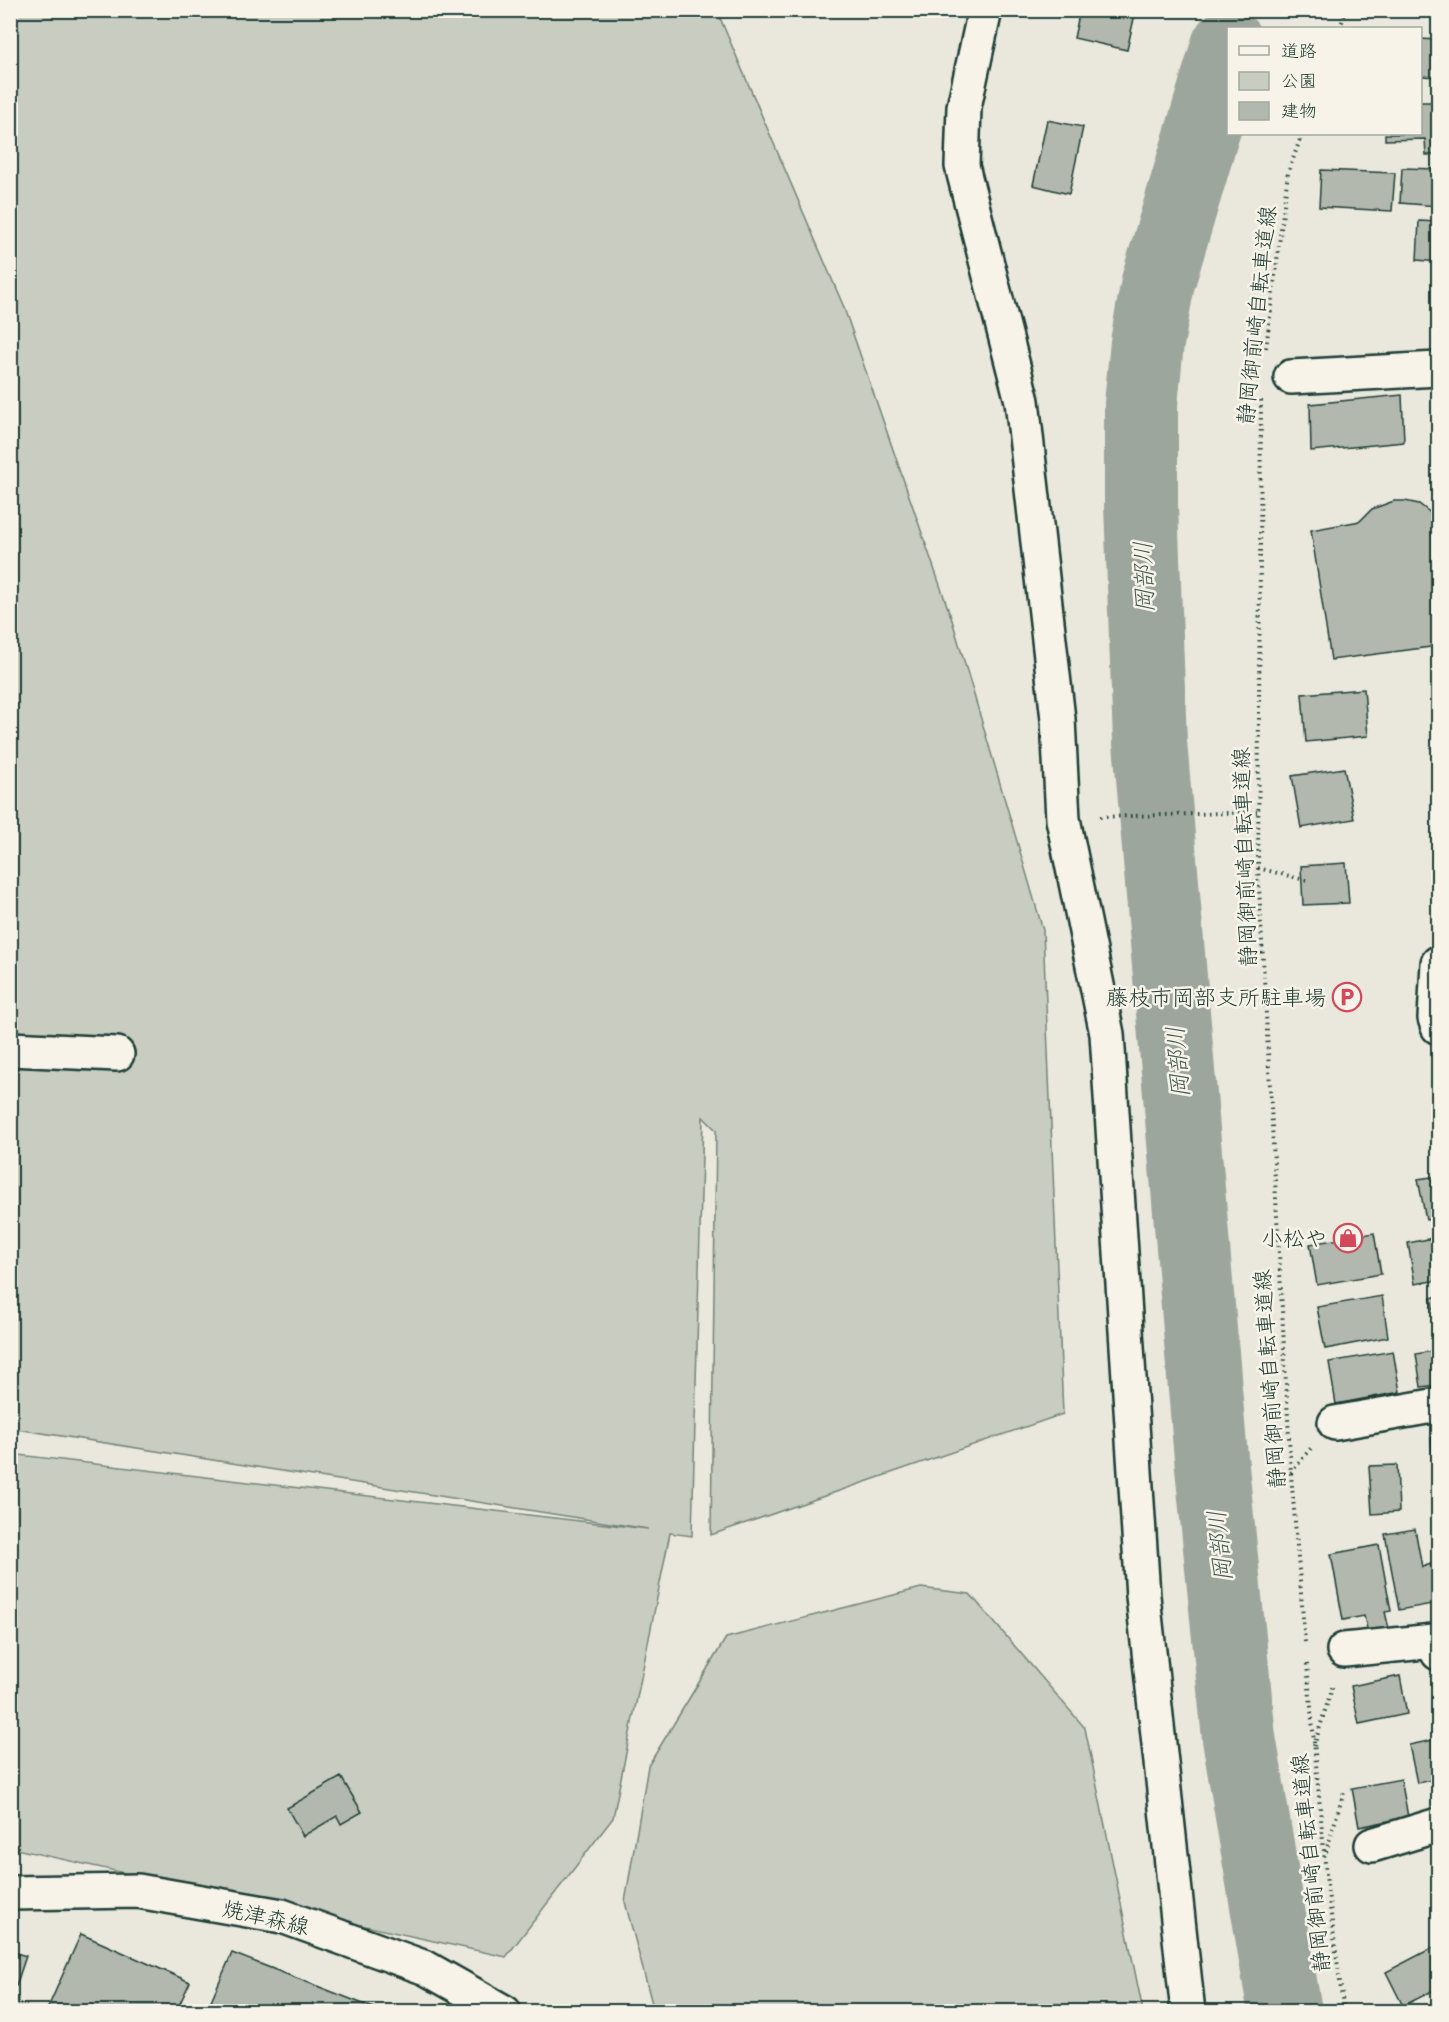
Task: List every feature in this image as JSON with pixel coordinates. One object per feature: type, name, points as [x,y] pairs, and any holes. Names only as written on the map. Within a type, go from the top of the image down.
[{"type":"street","points":[[985,10],[964,107],[962,166],[1022,401],[1058,719],[1063,819],[1107,1034],[1143,1596],[1188,2012]]},
{"type":"street","points":[[1291,377],[1438,369]]},
{"type":"street","points":[[1438,963],[1435,1018],[1438,1027]]},
{"type":"street","points":[[10,1049],[117,1054]]},
{"type":"street","points":[[1335,1423],[1438,1405]]},
{"type":"street","points":[[1344,1650],[1434,1641],[1438,1653]]},
{"type":"street","points":[[1372,1845],[1438,1825]]},
{"type":"street","name":"焼津森線","points":[[10,1893],[138,1891],[282,1916],[426,1968],[504,2012]]},
{"type":"path","points":[[1340,27],[1346,10]]},
{"type":"path","name":"静岡御前崎自転車道線","points":[[1265,356],[1288,173],[1302,135]]},
{"type":"path","name":"静岡御前崎自転車道線","points":[[1261,390],[1258,868],[1288,1428],[1305,1645]]},
{"type":"path","points":[[1063,819],[1257,812]]},
{"type":"path","points":[[1258,868],[1309,881]]},
{"type":"path","points":[[1313,1749],[1344,1650]]},
{"type":"path","name":"静岡御前崎自転車道線","points":[[1306,1656],[1313,1749],[1344,2012]]},
{"type":"path","points":[[1325,1856],[1344,1792]]},
{"type":"green space","points":[[11,11],[717,11],[843,305],[952,620],[1043,930],[1063,1414],[711,1535],[716,1130],[703,1117],[692,1536],[670,1533],[613,1818],[506,1957],[11,1848],[11,1454],[648,1529],[11,1428]]},
{"type":"green space","points":[[921,1588],[970,1594],[1085,1728],[1143,2011],[654,2011],[625,1902],[648,1766],[726,1638]]},
{"type":"building","points":[[1080,10],[1117,10],[1135,14],[1127,50],[1074,38]]},
{"type":"building","points":[[1422,39],[1438,40],[1438,77],[1422,76]]},
{"type":"building","points":[[1422,102],[1438,102],[1438,155],[1426,155],[1425,139],[1385,140],[1385,135],[1422,135]]},
{"type":"building","points":[[1047,120],[1083,127],[1069,194],[1033,185]]},
{"type":"building","points":[[1402,168],[1438,169],[1438,206],[1400,203]]},
{"type":"building","points":[[1321,170],[1395,173],[1392,211],[1319,207]]},
{"type":"building","points":[[1419,221],[1438,222],[1438,262],[1417,260]]},
{"type":"building","points":[[1402,395],[1404,442],[1311,451],[1310,404]]},
{"type":"building","points":[[1394,501],[1419,504],[1432,514],[1438,513],[1438,646],[1331,660],[1311,530],[1360,521],[1372,509]]},
{"type":"building","points":[[1364,689],[1368,736],[1306,742],[1302,694]]},
{"type":"building","points":[[1344,768],[1354,819],[1301,828],[1292,776]]},
{"type":"building","points":[[1346,863],[1349,903],[1303,905],[1301,866]]},
{"type":"building","points":[[1438,1176],[1438,1218],[1426,1220],[1418,1179]]},
{"type":"building","points":[[1374,1233],[1381,1274],[1317,1285],[1310,1244]]},
{"type":"building","points":[[1438,1237],[1438,1280],[1415,1284],[1408,1243]]},
{"type":"building","points":[[1382,1296],[1388,1337],[1325,1349],[1317,1307]]},
{"type":"building","points":[[1438,1296],[1438,1338],[1431,1298]]},
{"type":"building","points":[[1438,1350],[1438,1385],[1421,1387],[1416,1354]]},
{"type":"building","points":[[1393,1351],[1400,1392],[1336,1404],[1329,1362]]},
{"type":"building","points":[[1438,1437],[1438,1503],[1435,1503],[1431,1438]]},
{"type":"building","points":[[1397,1465],[1399,1512],[1372,1514],[1369,1466]]},
{"type":"building","points":[[1415,1529],[1422,1567],[1431,1564],[1438,1603],[1399,1610],[1385,1534]]},
{"type":"building","points":[[1379,1545],[1391,1611],[1385,1612],[1389,1629],[1368,1633],[1364,1616],[1343,1620],[1331,1554]]},
{"type":"building","points":[[1400,1676],[1407,1714],[1359,1724],[1351,1686]]},
{"type":"building","points":[[1438,1739],[1438,1779],[1417,1783],[1409,1745]]},
{"type":"building","points":[[341,1777],[362,1812],[341,1824],[337,1816],[303,1836],[287,1808]]},
{"type":"building","points":[[1401,1779],[1408,1817],[1359,1827],[1352,1788]]},
{"type":"building","points":[[81,1934],[190,1982],[176,2012],[46,2012]]},
{"type":"building","points":[[1438,1945],[1438,1988],[1403,2006],[1386,1972]]},
{"type":"building","points":[[10,1951],[26,1956],[16,1986],[10,1984]]},
{"type":"building","points":[[232,1953],[384,2012],[206,2012]]},
{"type":"waterway","name":"岡部川","points":[[1227,49],[1158,282],[1147,343],[1141,404],[1141,505],[1150,742],[1210,1447],[1239,1738],[1285,2012]]},
{"type":"place","name":"藤枝市岡部支所駐車場","points":[[1347,997]]},
{"type":"place","name":"小松や","points":[[1348,1238]]}]
